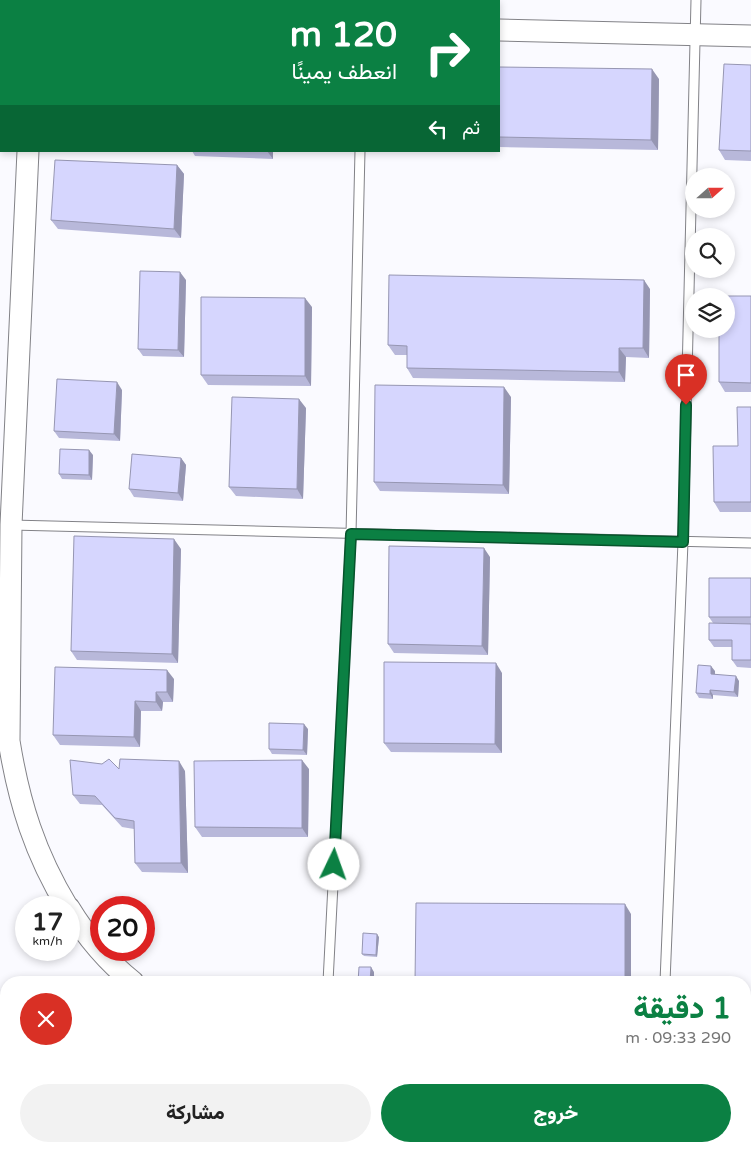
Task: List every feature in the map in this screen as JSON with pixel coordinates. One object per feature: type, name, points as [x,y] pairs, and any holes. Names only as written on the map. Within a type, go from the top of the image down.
[{"type":"street","points":[[500,30],[751,36]]},
{"type":"street","points":[[28,152],[10,525],[9,741],[18,788],[32,834],[44,864],[61,896]]},
{"type":"street","points":[[80,925],[117,970],[126,976]]},
{"type":"lane","points":[[665,976],[683,542],[696,0]]},
{"type":"lane","points":[[328,976],[351,534],[360,152]]},
{"type":"lane","points":[[10,525],[751,543]]},
{"type":"building","points":[[724,64],[751,65],[751,151],[719,150]]},
{"type":"building","points":[[500,67],[652,69],[651,140],[500,137]]},
{"type":"building","points":[[55,160],[177,165],[174,229],[51,220]]},
{"type":"building","points":[[140,271],[180,272],[178,350],[138,349]]},
{"type":"building","points":[[389,275],[644,280],[643,348],[619,348],[619,372],[407,368],[407,346],[388,345]]},
{"type":"building","points":[[735,296],[751,296],[751,383],[719,382],[719,338],[735,338]]},
{"type":"building","points":[[201,297],[305,298],[305,376],[201,375]]},
{"type":"building","points":[[57,379],[117,382],[114,434],[54,431]]},
{"type":"building","points":[[375,385],[504,387],[503,485],[374,482]]},
{"type":"building","points":[[232,397],[299,399],[297,489],[229,487]]},
{"type":"building","points":[[737,407],[751,407],[751,502],[714,502],[713,446],[738,446]]},
{"type":"building","points":[[60,449],[89,450],[89,475],[59,474]]},
{"type":"building","points":[[132,454],[181,458],[178,493],[129,489]]},
{"type":"building","points":[[74,536],[174,539],[172,654],[71,651]]},
{"type":"building","points":[[389,546],[484,548],[482,646],[388,644]]},
{"type":"building","points":[[709,578],[751,578],[751,617],[709,617]]},
{"type":"building","points":[[709,623],[751,624],[751,660],[732,660],[732,640],[709,640]]},
{"type":"building","points":[[384,662],[496,663],[495,744],[384,743]]},
{"type":"building","points":[[698,665],[711,666],[711,674],[736,676],[734,692],[710,690],[710,694],[696,693]]},
{"type":"building","points":[[55,667],[167,670],[167,692],[156,692],[156,702],[135,701],[134,737],[53,735]]},
{"type":"building","points":[[269,723],[304,724],[303,750],[269,749]]},
{"type":"building","points":[[109,759],[119,769],[120,759],[179,761],[181,863],[135,863],[134,821],[115,818],[95,796],[73,795],[70,760],[102,764]]},
{"type":"building","points":[[302,760],[302,828],[195,827],[194,761]]},
{"type":"building","points":[[416,903],[625,904],[625,976],[415,976]]},
{"type":"building","points":[[363,933],[377,934],[376,955],[362,954]]},
{"type":"building","points":[[359,967],[371,967],[370,976],[358,976]]},
{"type":"route","points":[[334,865],[351,534],[683,542],[686,405]]}]
